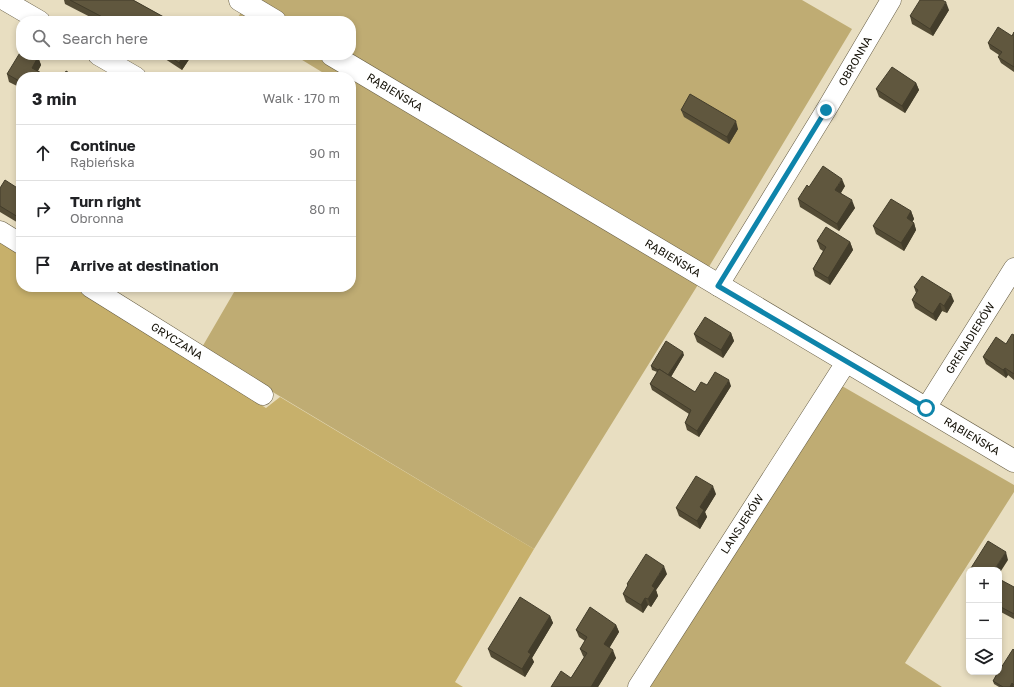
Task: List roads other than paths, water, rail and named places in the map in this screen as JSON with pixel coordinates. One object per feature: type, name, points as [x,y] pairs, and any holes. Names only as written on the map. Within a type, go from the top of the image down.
[{"type":"street","points":[[4,0],[31,16]]},
{"type":"street","points":[[240,0],[267,16]]},
{"type":"street","name":"OBRONNA","points":[[718,286],[826,110],[891,0]]},
{"type":"street","points":[[107,60],[127,72]]},
{"type":"street","name":"RĄBIEŃSKA","points":[[340,60],[1014,461]]},
{"type":"street","points":[[0,231],[16,241]]},
{"type":"street","name":"GRENADIERÓW","points":[[926,408],[1014,268]]},
{"type":"street","name":"GRYCZANA","points":[[98,292],[264,395]]},
{"type":"street","name":"LANSJERÓW","points":[[638,687],[846,361]]}]
